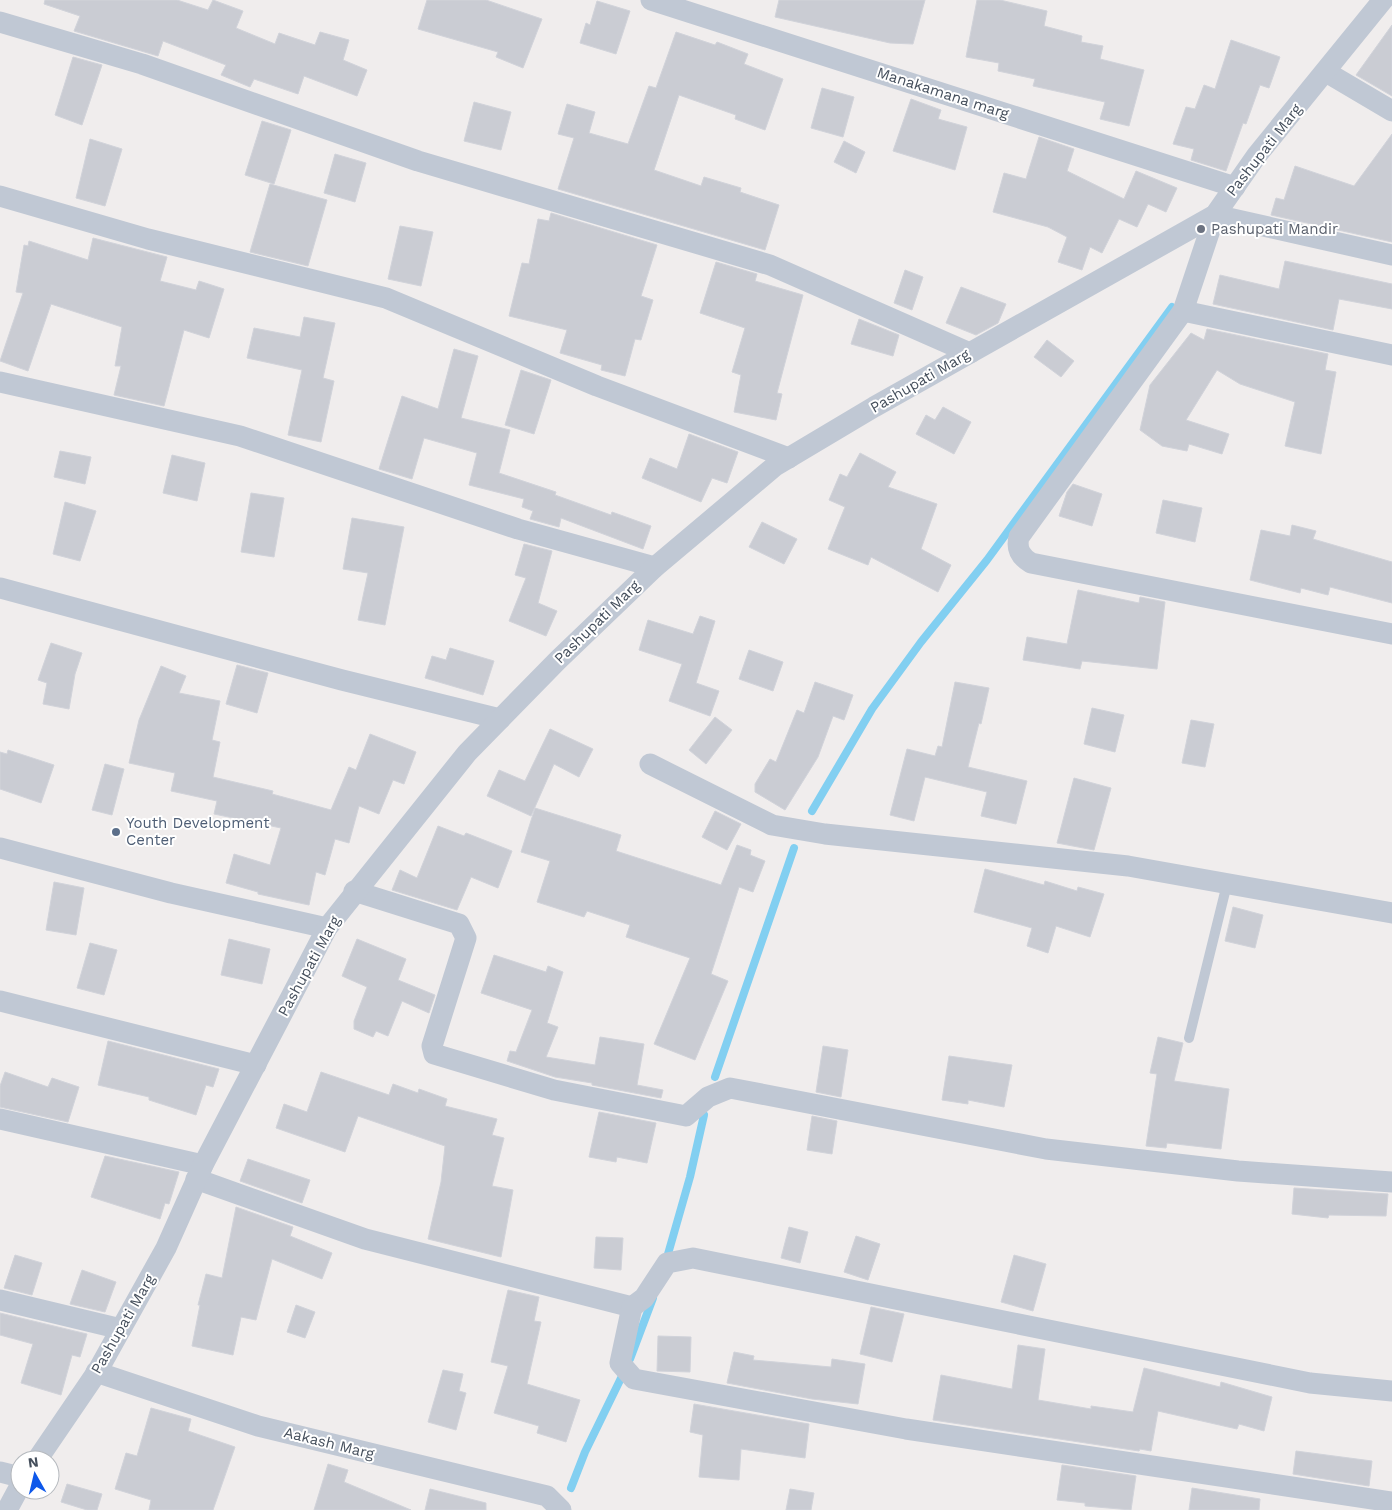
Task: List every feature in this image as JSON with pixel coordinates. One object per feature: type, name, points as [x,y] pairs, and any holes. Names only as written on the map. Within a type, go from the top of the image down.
[{"type":"street","name":"Manakamana marg","points":[[651,0],[1235,186]]},
{"type":"street","name":"Pashupati Marg","points":[[44,1450],[96,1372],[166,1248],[200,1172],[327,928],[354,891],[467,753],[558,660],[655,567],[775,466],[970,353],[1215,215],[1257,155],[1326,72],[1375,2]]},
{"type":"street","points":[[0,22],[142,64],[418,161],[770,264],[970,353]]},
{"type":"street","points":[[1326,72],[1392,111]]},
{"type":"street","points":[[0,196],[148,239],[386,298],[597,386],[789,458]]},
{"type":"street","points":[[1392,255],[1215,215],[1183,310],[1019,537],[1017,545],[1024,559],[1041,565],[1392,634]]},
{"type":"street","points":[[1183,310],[1392,355]]},
{"type":"street","points":[[0,382],[240,436],[518,529],[655,567]]},
{"type":"street","points":[[0,588],[342,680],[500,719]]},
{"type":"street","points":[[650,764],[772,825],[825,834],[1128,866],[1392,913]]},
{"type":"street","points":[[0,848],[171,893],[327,928]]},
{"type":"street","points":[[354,891],[459,924],[466,938],[432,1046],[434,1054],[554,1090],[686,1116],[708,1097],[730,1088],[1046,1148],[1238,1171],[1392,1182]]},
{"type":"street","points":[[0,1000],[256,1065]]},
{"type":"street","points":[[0,1119],[200,1172],[365,1239],[632,1307]]},
{"type":"street","points":[[1392,1391],[1310,1383],[693,1258],[663,1268],[644,1298],[632,1307],[627,1371],[906,1430],[1392,1502]]},
{"type":"street","points":[[0,1300],[121,1329]]},
{"type":"street","name":"Aakash Marg","points":[[96,1372],[258,1426],[546,1496],[562,1510]]},
{"type":"lane","points":[[1189,1038],[1227,884]]},
{"type":"building","points":[[45,0],[177,0],[208,10],[213,0],[243,11],[236,28],[275,44],[279,33],[315,45],[320,32],[349,40],[343,60],[367,70],[357,96],[304,76],[298,94],[254,79],[250,87],[221,75],[226,65],[163,41],[158,56],[74,31],[80,16],[44,4]]},
{"type":"building","points":[[427,0],[486,0],[542,19],[523,68],[496,57],[498,52],[418,29]]},
{"type":"building","points":[[779,0],[925,0],[913,44],[890,43],[775,17]]},
{"type":"building","points":[[977,0],[1000,0],[1047,11],[1044,26],[1082,36],[1081,42],[1103,46],[1100,59],[1144,70],[1129,126],[1100,119],[1105,102],[1033,86],[1035,79],[998,71],[999,63],[966,57]]},
{"type":"building","points":[[597,1],[630,11],[616,54],[580,43],[586,23],[590,25]]},
{"type":"building","points":[[1392,25],[1392,96],[1356,75]]},
{"type":"building","points":[[676,32],[715,45],[717,42],[748,54],[744,64],[783,79],[765,130],[735,119],[736,115],[679,95],[654,170],[701,186],[704,177],[741,188],[740,192],[779,205],[765,250],[558,189],[574,138],[558,134],[567,104],[595,112],[589,133],[628,144],[649,86],[656,88]]},
{"type":"building","points":[[1231,40],[1280,57],[1269,88],[1260,85],[1246,124],[1243,123],[1226,171],[1191,160],[1194,149],[1173,144],[1186,107],[1195,109],[1204,85],[1215,89]]},
{"type":"building","points":[[73,57],[102,65],[82,125],[55,115]]},
{"type":"building","points":[[822,88],[854,97],[843,137],[811,128]]},
{"type":"building","points":[[911,99],[941,110],[938,119],[967,127],[955,170],[893,151]]},
{"type":"building","points":[[474,102],[511,112],[501,150],[464,141]]},
{"type":"building","points":[[262,121],[291,130],[274,184],[245,175]]},
{"type":"building","points":[[1392,134],[1392,242],[1271,215],[1276,198],[1284,200],[1295,166],[1354,186]]},
{"type":"building","points":[[1039,137],[1074,149],[1067,171],[1124,199],[1136,171],[1177,188],[1166,212],[1148,204],[1137,227],[1119,219],[1102,253],[1090,247],[1082,270],[1058,262],[1067,237],[1048,227],[993,212],[1004,173],[1026,179]]},
{"type":"building","points":[[90,139],[122,149],[105,206],[76,198]]},
{"type":"building","points":[[844,141],[865,152],[856,173],[834,162]]},
{"type":"building","points":[[335,154],[366,163],[355,202],[324,193]]},
{"type":"building","points":[[270,184],[327,200],[308,266],[250,252]]},
{"type":"building","points":[[551,213],[657,245],[641,296],[653,300],[641,340],[635,339],[625,376],[601,370],[602,365],[560,353],[567,330],[509,316],[522,263],[529,264],[538,219],[549,221]]},
{"type":"building","points":[[400,226],[433,232],[421,286],[388,279]]},
{"type":"building","points":[[93,238],[167,257],[160,281],[196,290],[199,281],[224,289],[209,338],[184,330],[164,406],[114,395],[121,366],[115,366],[122,327],[51,304],[28,371],[0,361],[23,293],[16,292],[24,245],[28,246],[29,241],[88,260]]},
{"type":"building","points":[[1285,261],[1392,284],[1392,309],[1339,299],[1333,330],[1213,304],[1220,275],[1279,289]]},
{"type":"building","points":[[716,262],[757,274],[755,281],[803,295],[777,393],[782,394],[776,420],[734,412],[741,375],[732,372],[745,328],[700,313]]},
{"type":"building","points":[[905,270],[923,277],[912,310],[894,303]]},
{"type":"building","points":[[961,287],[1006,304],[998,323],[976,335],[946,323]]},
{"type":"building","points":[[304,317],[335,323],[323,378],[334,381],[321,442],[288,435],[302,370],[247,358],[254,328],[300,337]]},
{"type":"building","points":[[859,319],[899,335],[893,356],[851,344]]},
{"type":"building","points":[[1207,329],[1328,354],[1325,370],[1336,372],[1321,454],[1285,446],[1295,402],[1240,384],[1217,370],[1186,420],[1229,434],[1222,454],[1189,444],[1187,451],[1162,446],[1140,430],[1150,385],[1191,333],[1204,340]]},
{"type":"building","points":[[1047,340],[1074,361],[1061,377],[1034,357]]},
{"type":"building","points":[[454,349],[478,356],[461,418],[510,430],[499,473],[556,492],[555,495],[611,515],[612,512],[651,526],[643,549],[561,518],[559,527],[530,519],[533,511],[522,507],[524,499],[469,485],[477,453],[424,438],[412,479],[379,469],[402,396],[438,409]]},
{"type":"building","points":[[521,370],[551,380],[534,434],[505,425]]},
{"type":"building","points":[[943,407],[971,422],[954,454],[916,434],[926,415],[935,420]]},
{"type":"building","points":[[689,434],[738,452],[727,483],[712,478],[701,502],[642,478],[650,458],[677,469]]},
{"type":"building","points":[[60,451],[91,457],[85,484],[54,477]]},
{"type":"building","points":[[860,453],[896,472],[888,487],[937,504],[921,549],[951,565],[938,592],[871,557],[868,565],[828,549],[845,507],[829,500],[840,474],[847,477]]},
{"type":"building","points":[[172,455],[205,463],[197,501],[163,493]]},
{"type":"building","points":[[1073,484],[1102,494],[1092,526],[1059,516],[1067,492]]},
{"type":"building","points":[[251,493],[284,498],[274,557],[241,552]]},
{"type":"building","points":[[1163,500],[1202,508],[1195,542],[1156,533]]},
{"type":"building","points":[[65,502],[96,511],[80,561],[53,554]]},
{"type":"building","points":[[352,518],[404,527],[385,625],[358,620],[368,573],[343,569]]},
{"type":"building","points":[[762,522],[797,539],[784,564],[749,547]]},
{"type":"building","points":[[1292,525],[1316,531],[1313,539],[1392,562],[1392,603],[1330,587],[1328,595],[1301,588],[1300,593],[1250,580],[1261,530],[1290,536]]},
{"type":"building","points":[[524,544],[552,551],[538,603],[557,611],[546,636],[509,621],[526,578],[515,575]]},
{"type":"building","points":[[1078,590],[1139,603],[1140,597],[1165,602],[1157,669],[1082,661],[1080,669],[1023,660],[1027,637],[1067,644]]},
{"type":"building","points":[[700,616],[715,621],[696,683],[719,691],[710,716],[669,701],[682,664],[639,650],[648,620],[693,634]]},
{"type":"building","points":[[51,643],[82,653],[75,674],[69,709],[43,704],[47,683],[38,680]]},
{"type":"building","points":[[450,648],[494,661],[483,695],[425,678],[432,656],[446,660]]},
{"type":"building","points":[[749,650],[783,662],[773,691],[739,679]]},
{"type":"building","points":[[237,665],[268,673],[257,713],[226,704]]},
{"type":"building","points":[[161,666],[186,676],[179,693],[220,701],[212,740],[220,742],[213,777],[273,791],[272,794],[331,810],[349,767],[356,770],[370,734],[416,752],[404,784],[393,780],[379,814],[359,806],[349,843],[335,839],[325,875],[316,872],[309,905],[258,894],[258,892],[226,883],[234,854],[270,865],[281,828],[214,814],[217,801],[171,791],[175,773],[129,763],[139,720]]},
{"type":"building","points":[[815,682],[853,695],[844,720],[833,716],[818,757],[785,810],[755,792],[755,784],[770,759],[776,762],[797,710],[804,713]]},
{"type":"building","points":[[955,682],[989,688],[981,724],[979,723],[968,767],[1027,781],[1016,824],[981,816],[987,792],[925,777],[914,821],[890,815],[907,749],[935,756],[938,746],[942,747]]},
{"type":"building","points":[[1092,708],[1124,715],[1115,752],[1084,744]]},
{"type":"building","points":[[715,717],[732,730],[706,764],[689,750]]},
{"type":"building","points":[[1191,720],[1214,724],[1205,767],[1182,763]]},
{"type":"building","points":[[550,729],[593,749],[579,777],[554,764],[531,816],[487,796],[499,770],[525,781]]},
{"type":"building","points":[[8,750],[54,765],[41,803],[0,789],[0,752],[7,754]]},
{"type":"building","points":[[105,764],[124,769],[112,815],[92,810]]},
{"type":"building","points":[[1074,778],[1111,788],[1094,850],[1057,843]]},
{"type":"building","points":[[535,808],[621,835],[616,851],[721,885],[737,845],[751,850],[750,855],[765,861],[753,892],[739,887],[711,974],[728,981],[695,1060],[654,1044],[690,958],[626,937],[630,925],[587,911],[584,917],[537,902],[550,861],[521,852]]},
{"type":"building","points":[[715,811],[741,824],[727,850],[702,837]]},
{"type":"building","points":[[438,826],[464,836],[466,833],[512,851],[498,888],[471,877],[457,910],[392,890],[400,870],[417,878]]},
{"type":"building","points":[[985,869],[1044,885],[1045,881],[1077,891],[1078,887],[1104,894],[1090,937],[1056,926],[1048,953],[1027,946],[1032,928],[974,912]]},
{"type":"building","points":[[54,882],[84,888],[76,935],[46,930]]},
{"type":"building","points":[[1233,907],[1263,915],[1255,948],[1225,941]]},
{"type":"building","points":[[229,939],[270,949],[262,984],[221,975]]},
{"type":"building","points":[[357,939],[406,959],[398,980],[435,995],[429,1013],[402,1001],[388,1036],[376,1031],[373,1037],[354,1029],[354,1021],[367,987],[342,976]]},
{"type":"building","points":[[90,943],[117,950],[104,995],[77,988]]},
{"type":"building","points":[[494,955],[546,972],[548,966],[563,972],[547,1023],[558,1027],[546,1057],[595,1065],[600,1037],[644,1044],[637,1085],[663,1090],[661,1098],[555,1077],[507,1061],[510,1051],[516,1052],[532,1010],[481,993]]},
{"type":"building","points":[[1158,1037],[1183,1043],[1174,1081],[1229,1089],[1221,1149],[1167,1143],[1166,1148],[1146,1146],[1157,1074],[1150,1073]]},
{"type":"building","points":[[108,1041],[219,1069],[213,1087],[206,1085],[196,1115],[149,1100],[149,1097],[98,1085]]},
{"type":"building","points":[[823,1046],[848,1050],[841,1097],[816,1092]]},
{"type":"building","points":[[949,1056],[1012,1065],[1004,1107],[968,1100],[968,1104],[942,1100]]},
{"type":"building","points":[[5,1072],[48,1087],[52,1078],[79,1087],[68,1122],[0,1107],[0,1086]]},
{"type":"building","points":[[321,1072],[389,1095],[393,1084],[418,1093],[419,1089],[447,1099],[445,1106],[497,1119],[492,1135],[504,1138],[492,1186],[513,1190],[501,1257],[428,1239],[441,1182],[445,1146],[358,1116],[345,1152],[276,1128],[284,1104],[307,1112]]},
{"type":"building","points":[[599,1112],[656,1123],[647,1163],[617,1157],[616,1162],[589,1157]]},
{"type":"building","points":[[812,1116],[837,1121],[832,1154],[807,1150]]},
{"type":"building","points":[[105,1156],[179,1172],[169,1204],[165,1203],[160,1219],[91,1197]]},
{"type":"building","points":[[248,1159],[310,1180],[302,1203],[240,1181]]},
{"type":"building","points":[[1294,1188],[1388,1194],[1386,1216],[1329,1215],[1328,1218],[1292,1214]]},
{"type":"building","points":[[236,1207],[293,1227],[290,1236],[332,1253],[322,1279],[272,1259],[256,1320],[241,1317],[233,1355],[192,1346],[200,1305],[198,1305],[206,1274],[222,1278]]},
{"type":"building","points":[[789,1227],[808,1232],[800,1263],[781,1258]]},
{"type":"building","points":[[856,1236],[880,1244],[868,1280],[844,1272]]},
{"type":"building","points":[[596,1237],[623,1238],[621,1270],[594,1268]]},
{"type":"building","points":[[15,1255],[42,1263],[32,1295],[4,1288]]},
{"type":"building","points":[[1014,1255],[1046,1264],[1033,1311],[1001,1302]]},
{"type":"building","points":[[82,1270],[116,1282],[105,1312],[70,1304]]},
{"type":"building","points":[[508,1290],[539,1297],[534,1321],[541,1322],[527,1384],[580,1400],[566,1442],[537,1433],[539,1426],[494,1413],[508,1366],[491,1362]]},
{"type":"building","points":[[296,1305],[315,1312],[305,1338],[287,1332]]},
{"type":"building","points":[[871,1307],[904,1314],[892,1362],[860,1354]]},
{"type":"building","points":[[0,1313],[87,1334],[80,1357],[72,1355],[61,1395],[21,1383],[33,1344],[0,1335]]},
{"type":"building","points":[[658,1336],[691,1337],[690,1372],[657,1371]]},
{"type":"building","points":[[1018,1345],[1045,1349],[1038,1400],[1091,1409],[1091,1406],[1133,1412],[1144,1368],[1220,1387],[1221,1382],[1272,1397],[1264,1431],[1239,1424],[1237,1429],[1158,1411],[1151,1451],[1140,1449],[1139,1451],[933,1420],[941,1375],[1012,1389]]},
{"type":"building","points":[[734,1352],[754,1356],[753,1360],[831,1367],[832,1359],[865,1364],[858,1404],[812,1399],[727,1383]]},
{"type":"building","points":[[443,1370],[463,1374],[459,1391],[466,1393],[456,1430],[428,1422]]},
{"type":"building","points":[[694,1404],[809,1424],[805,1458],[741,1449],[739,1480],[699,1477],[703,1435],[690,1432]]},
{"type":"building","points":[[151,1408],[191,1419],[188,1431],[235,1447],[213,1510],[149,1510],[151,1500],[115,1489],[126,1453],[137,1456]]},
{"type":"building","points":[[1296,1451],[1372,1461],[1369,1486],[1293,1474]]},
{"type":"building","points":[[328,1464],[348,1470],[344,1482],[411,1510],[314,1510]]},
{"type":"building","points":[[1062,1465],[1136,1476],[1131,1510],[1085,1506],[1085,1503],[1057,1500]]},
{"type":"building","points":[[67,1484],[102,1494],[97,1510],[87,1510],[61,1502]]},
{"type":"building","points":[[1192,1488],[1260,1499],[1259,1510],[1189,1510]]},
{"type":"building","points":[[430,1489],[486,1503],[486,1510],[425,1510]]},
{"type":"building","points":[[790,1489],[814,1493],[811,1510],[786,1510]]},
{"type":"waterway","points":[[812,811],[872,709],[921,642],[987,560],[1172,307]]},
{"type":"waterway","points":[[715,1077],[794,848]]},
{"type":"waterway","points":[[666,1261],[690,1177],[704,1115]]},
{"type":"waterway","points":[[630,1359],[653,1298]]},
{"type":"waterway","points":[[571,1488],[585,1452],[624,1372]]},
{"type":"place","name":"Pashupati Mandir","points":[[1201,229]]},
{"type":"place","name":"Youth Development Center","points":[[116,832]]}]
